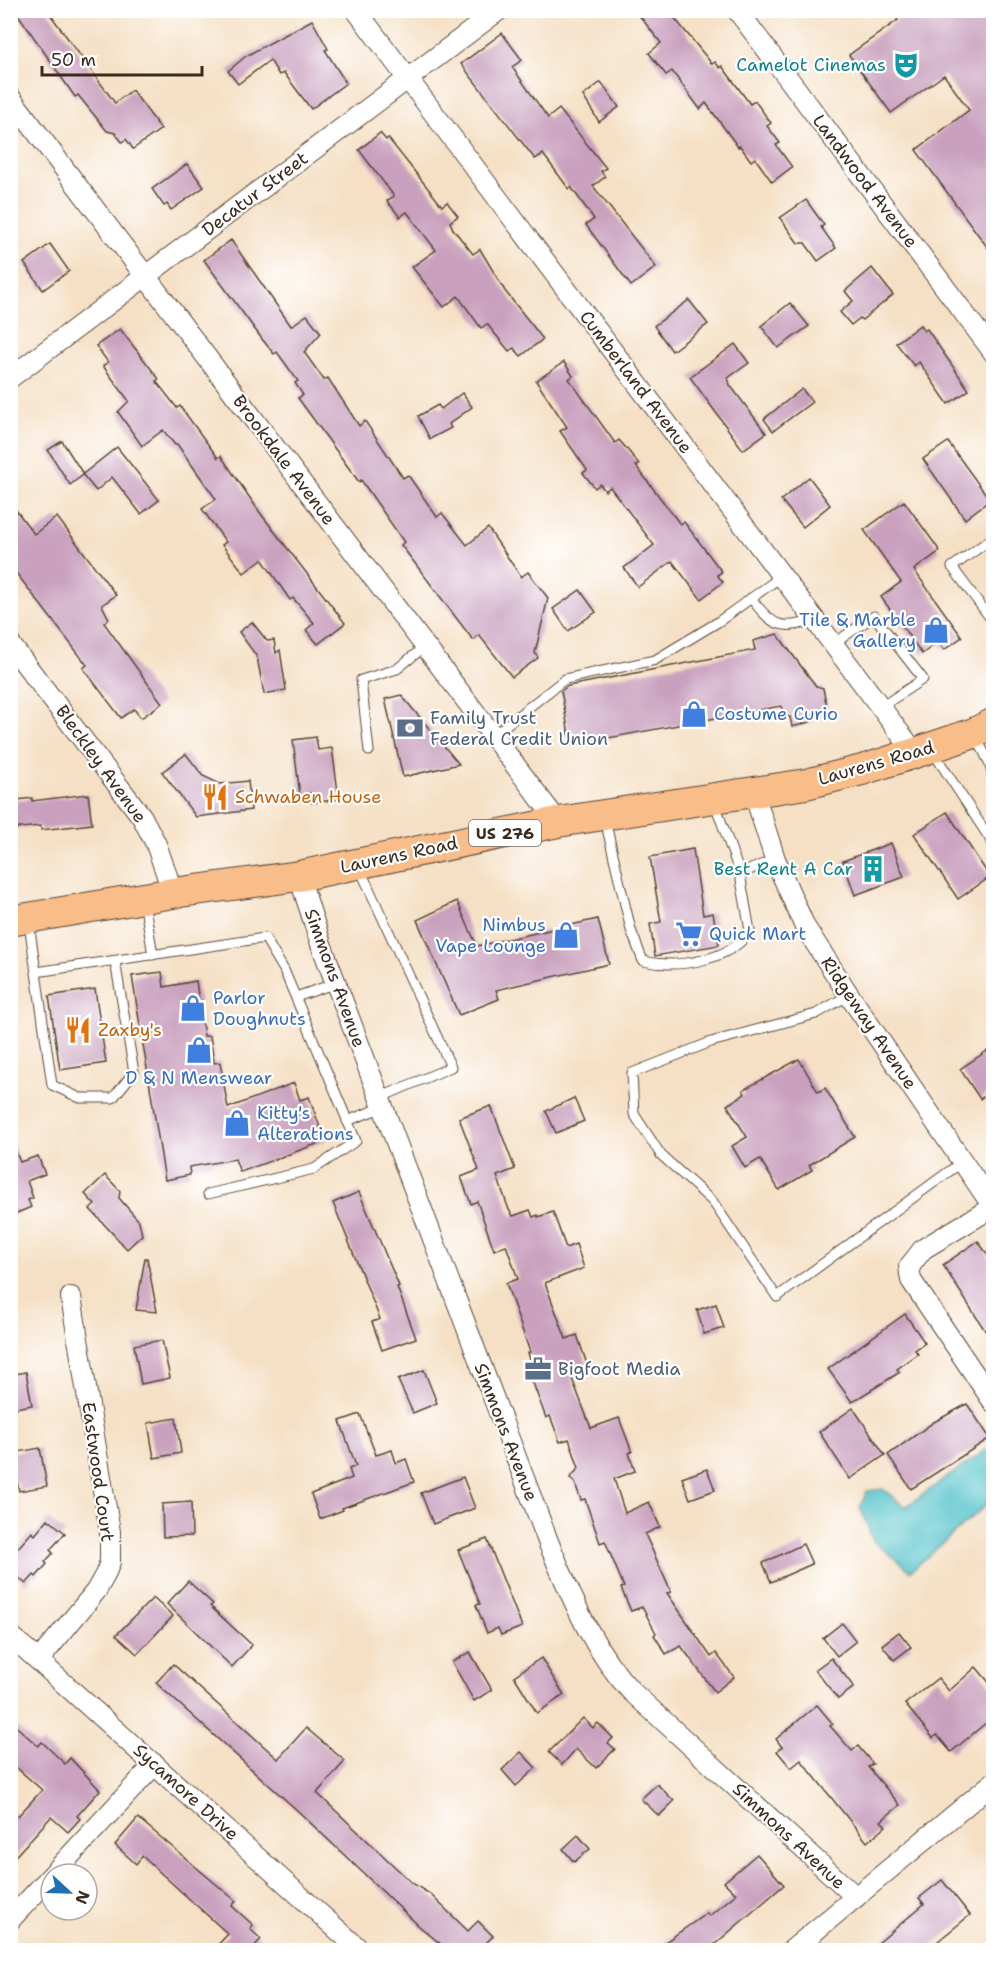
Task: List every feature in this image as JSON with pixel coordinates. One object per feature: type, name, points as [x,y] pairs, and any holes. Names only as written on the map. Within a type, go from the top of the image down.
[{"type":"main road","name":"Laurens Road","points":[[20,919],[173,893],[299,876],[558,822],[754,793],[841,776],[984,728]]},
{"type":"street","name":"Cumberland Avenue","points":[[356,10],[814,620],[881,707],[922,750]]},
{"type":"street","name":"Decatur Street","points":[[10,378],[499,10]]},
{"type":"street","name":"Landwood Avenue","points":[[737,10],[993,353]]},
{"type":"street","name":"Brookdale Avenue","points":[[10,97],[558,822]]},
{"type":"street","name":"Bleckley Avenue","points":[[10,644],[142,817],[156,844],[173,893]]},
{"type":"street","name":"Ridgeway Avenue","points":[[754,793],[775,860],[805,927],[993,1207]]},
{"type":"street","name":"Simmons Avenue","points":[[299,876],[336,983],[549,1544],[586,1628],[600,1653],[631,1690],[856,1897]]},
{"type":"street","points":[[993,1207],[923,1249],[909,1267],[911,1280],[993,1403]]},
{"type":"street","name":"Eastwood Court","points":[[39,1660],[96,1591],[110,1562],[110,1532],[71,1297]]},
{"type":"street","name":"Sycamore Drive","points":[[10,1635],[360,1950]]},
{"type":"street","points":[[64,1862],[155,1764]]},
{"type":"street","points":[[792,1950],[993,1782]]},
{"type":"street","points":[[10,1920],[39,1889]]},
{"type":"lane","points":[[993,537],[952,567],[993,623]]},
{"type":"lane","points":[[492,736],[565,679],[655,660],[782,576]]},
{"type":"lane","points":[[751,598],[765,617],[776,624],[794,627],[814,620]]},
{"type":"lane","points":[[833,644],[874,616],[923,678],[881,707]]},
{"type":"lane","points":[[369,751],[361,680],[396,669],[424,647]]},
{"type":"lane","points":[[984,728],[993,782]]},
{"type":"lane","points":[[922,750],[993,845]]},
{"type":"lane","points":[[604,815],[631,930],[644,961],[660,965],[721,956],[741,944],[750,931],[740,874],[713,799]]},
{"type":"lane","points":[[740,874],[775,860]]},
{"type":"lane","points":[[347,1121],[451,1067],[358,864]]},
{"type":"lane","points":[[143,898],[153,955]]},
{"type":"lane","points":[[20,919],[36,972],[52,1085],[80,1098],[113,1098],[134,1072],[115,961]]},
{"type":"lane","points":[[36,972],[265,938],[284,970],[356,1141],[314,1169],[208,1194]]},
{"type":"lane","points":[[296,997],[336,983]]},
{"type":"lane","points":[[849,995],[816,1014],[711,1042],[632,1073],[634,1114],[661,1155],[713,1202],[777,1297],[962,1162]]},
{"type":"water","points":[[993,1445],[993,1499],[911,1571],[873,1541],[860,1507],[867,1491],[883,1489],[905,1507]]},
{"type":"building","points":[[15,10],[47,10],[115,103],[132,90],[161,129],[133,149],[126,139],[122,142],[115,133],[107,131],[78,95],[75,97]]},
{"type":"building","points":[[635,10],[668,10],[712,64],[715,62],[720,68],[722,66],[750,104],[755,101],[771,123],[767,126],[780,143],[776,145],[792,167],[772,182],[755,158],[751,161],[706,103],[700,109],[672,71],[666,75],[649,53],[661,43]]},
{"type":"building","points":[[891,10],[993,10],[993,255],[916,150],[969,110],[944,75],[891,113],[849,55],[898,20]]},
{"type":"building","points":[[312,20],[328,49],[325,50],[346,83],[311,109],[284,73],[279,75],[270,60],[238,84],[228,71],[246,56]]},
{"type":"building","points":[[502,33],[522,60],[512,67],[548,118],[559,109],[606,168],[601,171],[605,177],[593,186],[656,267],[631,286],[586,225],[594,219],[571,187],[569,189],[543,154],[535,159],[461,64]]},
{"type":"building","points":[[601,82],[619,107],[599,122],[583,96]]},
{"type":"building","points":[[380,133],[386,140],[388,138],[442,206],[447,202],[458,216],[450,222],[453,229],[473,254],[480,249],[505,291],[543,339],[521,356],[514,348],[509,351],[487,324],[481,328],[458,296],[444,307],[412,267],[436,250],[407,212],[400,217],[387,201],[394,196],[359,150]]},
{"type":"building","points":[[187,164],[204,187],[171,210],[167,204],[164,206],[152,189]]},
{"type":"building","points":[[806,200],[824,225],[821,227],[836,248],[818,261],[805,243],[798,243],[780,218]]},
{"type":"building","points":[[231,240],[291,326],[307,315],[321,333],[304,352],[324,380],[328,378],[359,426],[365,421],[403,478],[408,475],[437,517],[442,513],[467,545],[488,528],[521,577],[528,572],[548,598],[535,653],[538,658],[512,677],[479,635],[473,640],[401,545],[404,542],[361,480],[359,482],[298,398],[303,395],[295,383],[298,381],[277,352],[274,354],[262,339],[204,260]]},
{"type":"building","points":[[50,244],[69,271],[43,290],[24,263]]},
{"type":"building","points":[[872,268],[893,295],[862,320],[860,318],[851,325],[840,312],[853,301],[845,291]]},
{"type":"building","points":[[689,300],[708,324],[672,351],[654,326]]},
{"type":"building","points":[[790,303],[809,326],[778,348],[761,326]]},
{"type":"building","points":[[920,325],[924,331],[927,329],[969,390],[948,404],[919,362],[914,366],[896,343]]},
{"type":"building","points":[[120,329],[159,379],[156,381],[177,408],[180,406],[218,458],[221,456],[261,514],[345,623],[318,644],[306,630],[314,623],[293,598],[290,600],[262,559],[244,573],[222,545],[226,542],[202,509],[216,499],[177,444],[175,445],[163,430],[142,446],[118,412],[129,401],[103,366],[108,362],[96,346]]},
{"type":"building","points":[[735,344],[749,363],[728,378],[730,385],[766,433],[743,450],[690,377]]},
{"type":"building","points":[[564,362],[573,376],[569,379],[615,443],[619,440],[626,448],[639,464],[636,466],[680,524],[684,522],[722,572],[717,575],[723,582],[701,599],[672,561],[638,587],[624,568],[654,545],[610,487],[605,491],[600,484],[595,488],[583,473],[587,470],[560,431],[567,427],[536,381]]},
{"type":"building","points":[[802,389],[812,402],[773,431],[764,419]]},
{"type":"building","points":[[462,393],[472,407],[449,424],[451,428],[430,439],[418,416],[438,405],[441,409]]},
{"type":"building","points":[[62,441],[83,474],[117,447],[159,500],[141,514],[112,477],[96,491],[83,475],[70,485],[48,450]]},
{"type":"building","points":[[948,442],[990,500],[965,519],[923,459]]},
{"type":"building","points":[[809,477],[830,505],[803,527],[781,500]]},
{"type":"building","points":[[904,501],[940,551],[914,570],[962,637],[944,650],[938,642],[922,654],[881,597],[901,582],[864,530]]},
{"type":"building","points":[[10,502],[34,534],[57,517],[116,595],[102,605],[109,619],[104,623],[162,703],[141,718],[134,709],[121,718],[83,668],[87,665],[10,565]]},
{"type":"building","points":[[580,590],[596,612],[568,631],[553,609]]},
{"type":"building","points":[[252,622],[267,641],[274,640],[276,653],[280,650],[286,690],[264,694],[257,657],[239,632]]},
{"type":"building","points":[[777,634],[816,686],[823,688],[827,708],[811,713],[813,721],[792,727],[790,717],[784,717],[781,706],[571,745],[561,691],[568,686],[755,650],[753,641]]},
{"type":"building","name":"Family Trust Federal Credit Union","points":[[401,695],[459,764],[403,777],[385,699]]},
{"type":"building","points":[[316,737],[318,750],[332,748],[339,799],[312,803],[311,793],[300,795],[293,740]]},
{"type":"building","name":"Schwaben House","points":[[186,754],[203,776],[220,784],[248,781],[251,810],[196,817],[162,772]]},
{"type":"building","points":[[88,794],[92,824],[41,830],[41,826],[10,829],[10,801],[32,798],[32,801]]},
{"type":"building","points":[[947,812],[990,877],[958,899],[914,834]]},
{"type":"building","name":"Best Rent A Car","points":[[891,843],[904,877],[855,895],[843,861]]},
{"type":"building","points":[[693,849],[703,915],[713,913],[719,945],[655,956],[650,924],[661,922],[650,857]]},
{"type":"building","points":[[457,901],[477,946],[598,919],[609,964],[496,990],[499,999],[459,1015],[417,920]]},
{"type":"building","points":[[162,972],[164,987],[196,981],[204,1036],[210,1036],[214,1063],[220,1062],[228,1108],[294,1083],[300,1100],[309,1097],[325,1141],[240,1172],[235,1159],[189,1167],[190,1175],[165,1180],[132,976]]},
{"type":"building","name":"Zaxby's","points":[[95,989],[106,1063],[60,1070],[49,996]]},
{"type":"building","points":[[987,1051],[993,1061],[993,1090],[980,1099],[960,1069]]},
{"type":"building","points":[[799,1059],[818,1092],[825,1088],[855,1137],[809,1165],[812,1170],[779,1190],[760,1159],[745,1168],[732,1146],[747,1137],[727,1105],[745,1094],[743,1090]]},
{"type":"building","points":[[574,1098],[584,1121],[556,1133],[546,1111]]},
{"type":"building","points":[[491,1106],[515,1169],[497,1176],[509,1210],[513,1216],[530,1210],[533,1217],[553,1212],[566,1248],[576,1244],[584,1268],[545,1283],[566,1339],[577,1335],[588,1367],[584,1368],[585,1371],[571,1376],[591,1428],[619,1418],[632,1452],[629,1453],[635,1471],[614,1479],[625,1513],[649,1502],[660,1527],[645,1534],[671,1592],[667,1593],[711,1657],[716,1653],[734,1677],[715,1692],[681,1646],[666,1654],[654,1635],[656,1633],[642,1607],[631,1611],[605,1541],[600,1543],[585,1499],[581,1500],[575,1483],[570,1478],[579,1468],[569,1439],[560,1442],[550,1416],[546,1418],[533,1383],[531,1383],[524,1364],[531,1362],[528,1353],[530,1352],[506,1283],[518,1279],[506,1245],[494,1250],[477,1201],[471,1204],[461,1177],[479,1170],[459,1118]]},
{"type":"building","points":[[12,1142],[20,1162],[38,1156],[45,1174],[27,1181],[33,1198],[28,1200],[31,1207],[10,1216]]},
{"type":"building","points":[[105,1175],[120,1191],[119,1198],[139,1221],[142,1235],[127,1249],[90,1209],[95,1205],[85,1194]]},
{"type":"building","points":[[359,1192],[399,1286],[397,1287],[416,1338],[382,1350],[372,1322],[380,1319],[333,1203]]},
{"type":"building","points":[[978,1241],[993,1263],[993,1343],[943,1265]]},
{"type":"building","points":[[145,1258],[147,1258],[157,1312],[136,1310]]},
{"type":"building","points":[[716,1304],[724,1328],[704,1334],[697,1310]]},
{"type":"building","points":[[905,1314],[925,1343],[915,1350],[918,1354],[897,1369],[900,1372],[852,1402],[828,1369]]},
{"type":"building","points":[[162,1340],[170,1378],[141,1384],[134,1345]]},
{"type":"building","points":[[424,1370],[437,1403],[413,1413],[398,1380]]},
{"type":"building","points":[[26,1372],[32,1405],[10,1409],[10,1375]]},
{"type":"building","points":[[967,1404],[990,1438],[911,1489],[888,1455],[934,1422]]},
{"type":"building","points":[[853,1408],[885,1455],[850,1479],[819,1432]]},
{"type":"building","points":[[360,1414],[376,1455],[392,1450],[396,1463],[406,1459],[414,1482],[342,1508],[343,1510],[320,1519],[311,1494],[352,1478],[349,1469],[356,1466],[340,1421]]},
{"type":"building","points":[[176,1418],[181,1453],[154,1458],[148,1423]]},
{"type":"building","points":[[40,1448],[47,1486],[19,1491],[17,1481],[10,1482],[10,1464],[14,1464],[12,1453]]},
{"type":"building","points":[[707,1469],[715,1490],[690,1499],[682,1478]]},
{"type":"building","points":[[463,1477],[475,1508],[433,1524],[421,1493]]},
{"type":"building","points":[[191,1502],[192,1536],[163,1537],[162,1504]]},
{"type":"building","points":[[48,1519],[65,1533],[50,1550],[53,1553],[45,1562],[47,1564],[36,1577],[34,1575],[26,1584],[10,1571],[10,1557],[32,1532],[35,1535]]},
{"type":"building","points":[[487,1539],[522,1627],[501,1635],[498,1628],[487,1633],[476,1605],[480,1604],[458,1550]]},
{"type":"building","points":[[803,1544],[812,1564],[771,1582],[763,1563]]},
{"type":"building","points":[[188,1581],[213,1604],[210,1606],[252,1645],[232,1667],[167,1604]]},
{"type":"building","points":[[153,1598],[173,1616],[137,1654],[116,1635]]},
{"type":"building","points":[[842,1623],[856,1641],[837,1656],[823,1638]]},
{"type":"building","points":[[899,1632],[911,1647],[894,1660],[882,1645]]},
{"type":"building","points":[[470,1652],[492,1690],[474,1701],[452,1662]]},
{"type":"building","points":[[541,1658],[564,1695],[537,1713],[514,1676]]},
{"type":"building","points":[[831,1658],[854,1687],[838,1699],[815,1670]]},
{"type":"building","points":[[173,1664],[278,1759],[306,1728],[345,1761],[317,1793],[412,1883],[430,1894],[468,1931],[478,1921],[493,1936],[479,1950],[448,1950],[419,1926],[299,1812],[156,1683]]},
{"type":"building","points":[[976,1667],[993,1687],[993,1717],[951,1752],[937,1735],[933,1738],[905,1704],[938,1678],[949,1691]]},
{"type":"building","points":[[817,1705],[833,1724],[830,1726],[852,1751],[858,1746],[873,1764],[868,1767],[900,1805],[881,1821],[886,1826],[867,1842],[801,1760],[791,1768],[777,1751],[782,1747],[776,1739]]},
{"type":"building","points":[[583,1718],[593,1728],[598,1723],[613,1738],[608,1743],[615,1749],[596,1768],[576,1749],[562,1765],[549,1752]]},
{"type":"building","points":[[10,1721],[38,1746],[42,1742],[65,1764],[70,1758],[100,1790],[77,1816],[80,1819],[68,1832],[51,1817],[10,1862],[10,1809],[18,1816],[42,1790],[10,1762]]},
{"type":"building","points":[[521,1752],[536,1768],[516,1786],[502,1770]]},
{"type":"building","points":[[657,1784],[674,1801],[659,1816],[641,1799]]},
{"type":"building","points":[[138,1818],[236,1901],[232,1906],[253,1925],[250,1929],[261,1939],[251,1950],[213,1950],[228,1934],[142,1856],[136,1864],[115,1845]]},
{"type":"building","points":[[578,1835],[590,1849],[574,1862],[563,1849]]},
{"type":"building","points":[[757,1854],[784,1885],[708,1950],[654,1950],[707,1913],[709,1916],[736,1894],[724,1882]]},
{"type":"building","points":[[942,1880],[970,1915],[927,1950],[870,1950],[924,1904],[919,1898]]},
{"type":"place","name":"Camelot Cinemas","points":[[906,65]]},
{"type":"place","name":"Tile & Marble Gallery","points":[[936,630]]},
{"type":"place","name":"Costume Curio","points":[[694,714]]},
{"type":"place","name":"Family Trust Federal Credit Union","points":[[410,728]]},
{"type":"place","name":"Schwaben House","points":[[215,797]]},
{"type":"place","name":"Best Rent A Car","points":[[873,869]]},
{"type":"place","name":"Quick Mart","points":[[689,934]]},
{"type":"place","name":"Nimbus Vape Lounge","points":[[566,935]]},
{"type":"place","name":"Parlor Doughnuts","points":[[193,1008]]},
{"type":"place","name":"Zaxby's","points":[[78,1030]]},
{"type":"place","name":"D & N Menswear","points":[[199,1050]]},
{"type":"place","name":"Kitty's Alterations","points":[[237,1123]]},
{"type":"place","name":"Bigfoot Media","points":[[538,1369]]}]
